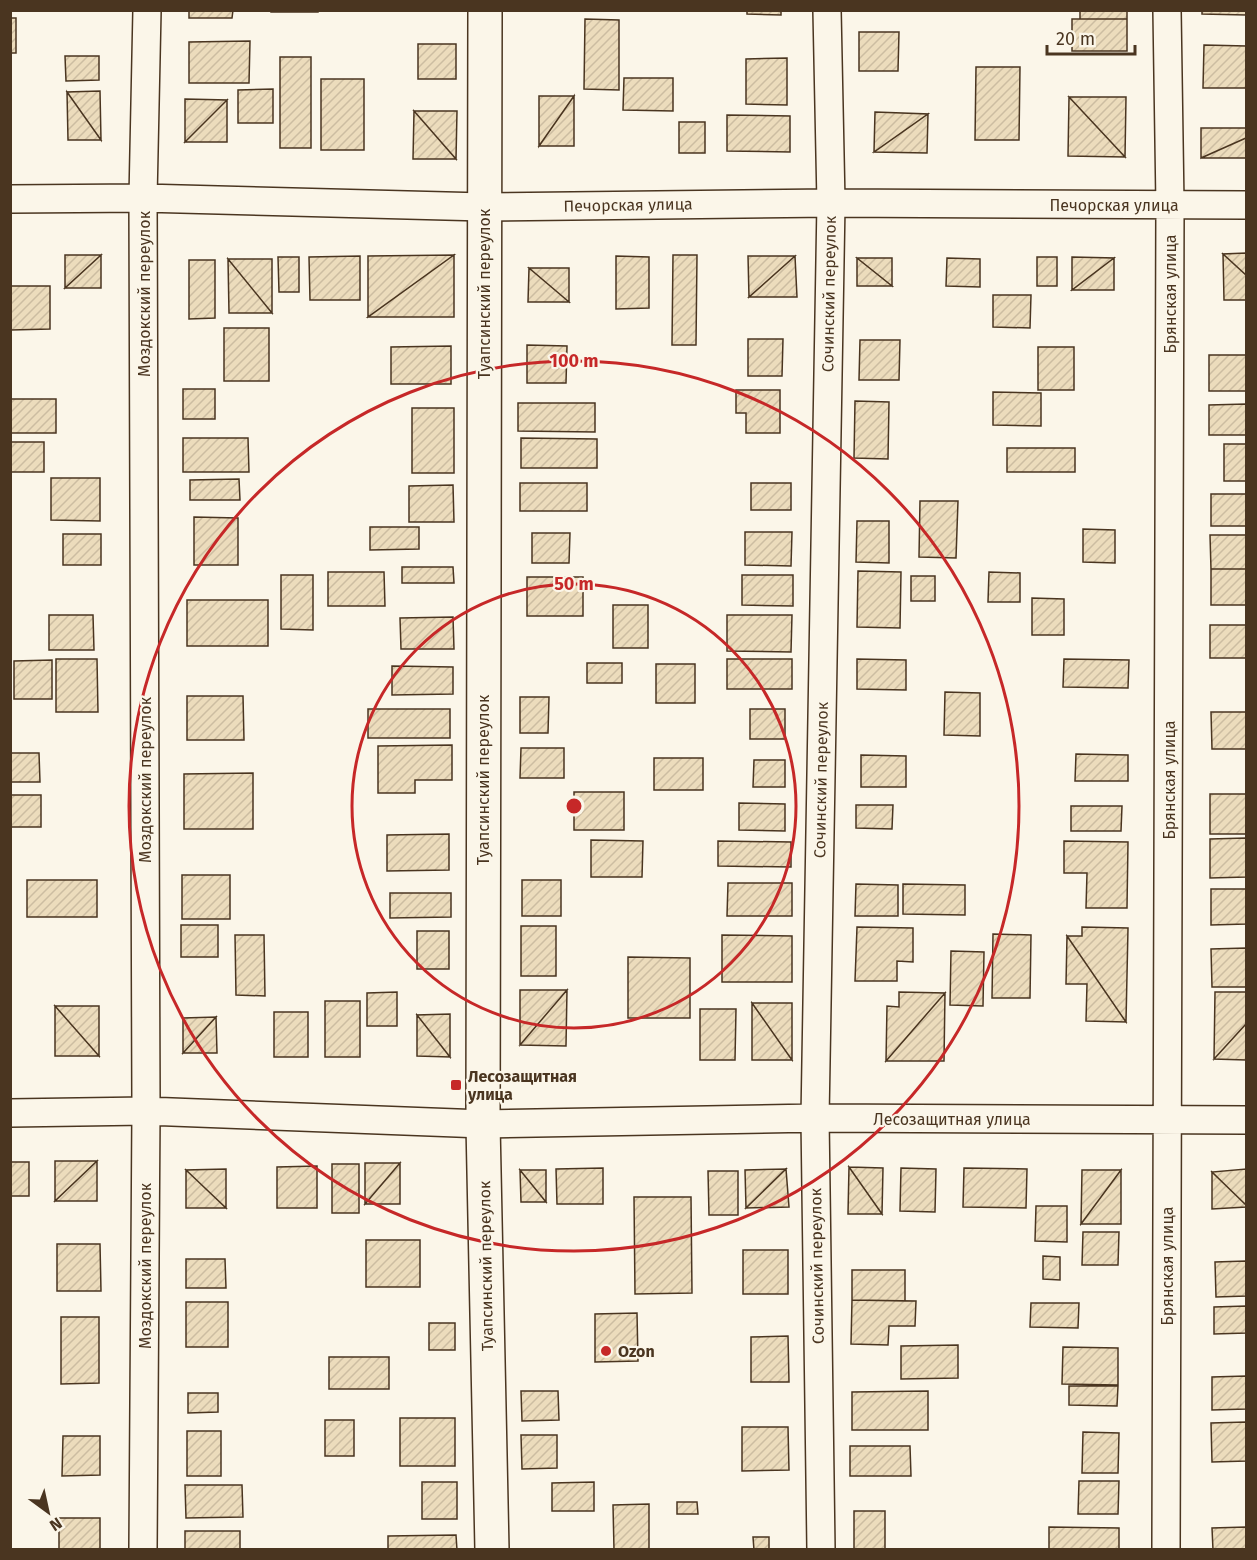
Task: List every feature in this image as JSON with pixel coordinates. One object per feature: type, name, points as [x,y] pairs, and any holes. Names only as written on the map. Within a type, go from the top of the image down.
[{"type":"street","name":"Моздокский переулок","points":[[143,1550],[146,1111],[143,198],[147,10]]},
{"type":"street","name":"Туапсинский переулок","points":[[485,10],[483,1124],[492,1550]]},
{"type":"street","name":"Сочинский переулок","points":[[820,1550],[815,1118],[831,203],[827,10]]},
{"type":"street","name":"Брянская улица","points":[[1166,1550],[1170,205],[1167,10]]},
{"type":"street","name":"Печорская улица","points":[[10,199],[143,198],[484,207],[831,203],[1246,205]]},
{"type":"street","name":"Лесозащитная улица","points":[[10,1113],[146,1111],[483,1124],[815,1118],[1246,1120]]},
{"type":"building","points":[[189,10],[233,10],[232,18],[189,18]]},
{"type":"building","points":[[271,10],[318,10],[318,12],[271,12]]},
{"type":"building","points":[[747,10],[781,10],[781,15],[747,14]]},
{"type":"building","points":[[1080,10],[1127,10],[1127,19],[1080,19]]},
{"type":"building","points":[[1202,10],[1246,10],[1246,15],[1202,14]]},
{"type":"building","points":[[10,18],[16,18],[16,53],[10,53]]},
{"type":"building","points":[[585,19],[619,20],[619,90],[584,89]]},
{"type":"building","points":[[1072,19],[1127,19],[1127,51],[1072,51]]},
{"type":"building","points":[[859,32],[899,32],[898,71],[859,71]]},
{"type":"building","points":[[250,41],[249,83],[189,83],[189,42]]},
{"type":"building","points":[[418,44],[456,44],[456,79],[418,79]]},
{"type":"building","points":[[1204,45],[1246,46],[1246,88],[1203,88]]},
{"type":"building","points":[[65,56],[99,56],[99,80],[66,81]]},
{"type":"building","points":[[280,57],[311,57],[311,148],[280,148]]},
{"type":"building","points":[[787,58],[787,105],[746,104],[746,59]]},
{"type":"building","points":[[976,67],[1020,67],[1019,140],[975,140]]},
{"type":"building","points":[[624,78],[673,78],[673,111],[623,110]]},
{"type":"building","points":[[321,79],[364,79],[364,150],[321,150]]},
{"type":"building","points":[[273,89],[273,123],[238,123],[238,90]]},
{"type":"building","points":[[100,91],[101,140],[67,92]]},
{"type":"building","points":[[67,92],[101,140],[68,140]]},
{"type":"building","points":[[539,96],[574,96],[539,146]]},
{"type":"building","points":[[574,96],[574,146],[539,146]]},
{"type":"building","points":[[1069,97],[1126,97],[1125,157]]},
{"type":"building","points":[[1069,97],[1125,157],[1068,156]]},
{"type":"building","points":[[185,99],[227,100],[185,142]]},
{"type":"building","points":[[227,100],[227,142],[185,142]]},
{"type":"building","points":[[414,111],[457,111],[456,159]]},
{"type":"building","points":[[414,111],[456,159],[413,159]]},
{"type":"building","points":[[875,112],[928,114],[874,152]]},
{"type":"building","points":[[928,114],[927,153],[874,152]]},
{"type":"building","points":[[727,115],[790,116],[790,152],[727,151]]},
{"type":"building","points":[[679,122],[705,122],[705,153],[679,153]]},
{"type":"building","points":[[1201,128],[1246,128],[1246,138],[1201,158]]},
{"type":"building","points":[[1246,138],[1246,158],[1201,158]]},
{"type":"building","points":[[1246,253],[1246,275],[1223,254]]},
{"type":"building","points":[[1223,254],[1246,275],[1246,300],[1224,300]]},
{"type":"building","points":[[65,255],[101,255],[65,288]]},
{"type":"building","points":[[101,255],[101,288],[65,288]]},
{"type":"building","points":[[454,255],[368,317],[368,256]]},
{"type":"building","points":[[454,255],[454,317],[368,317]]},
{"type":"building","points":[[673,255],[697,255],[696,345],[672,345]]},
{"type":"building","points":[[360,256],[360,300],[310,300],[309,257]]},
{"type":"building","points":[[616,256],[649,257],[649,308],[616,309]]},
{"type":"building","points":[[748,256],[795,256],[749,297]]},
{"type":"building","points":[[795,256],[797,297],[749,297]]},
{"type":"building","points":[[278,257],[299,257],[299,292],[279,292]]},
{"type":"building","points":[[1037,257],[1057,257],[1057,286],[1037,286]]},
{"type":"building","points":[[1072,257],[1114,258],[1072,290]]},
{"type":"building","points":[[857,258],[892,286],[857,286]]},
{"type":"building","points":[[857,258],[892,258],[892,286]]},
{"type":"building","points":[[947,258],[980,259],[980,287],[946,286]]},
{"type":"building","points":[[1114,258],[1114,290],[1072,290]]},
{"type":"building","points":[[228,259],[272,259],[272,313]]},
{"type":"building","points":[[228,259],[272,313],[229,313]]},
{"type":"building","points":[[189,260],[215,260],[215,318],[189,319]]},
{"type":"building","points":[[529,268],[569,268],[569,302]]},
{"type":"building","points":[[529,268],[569,302],[528,302]]},
{"type":"building","points":[[11,286],[50,286],[50,329],[11,330]]},
{"type":"building","points":[[993,295],[1031,295],[1030,328],[993,327]]},
{"type":"building","points":[[224,328],[269,328],[269,381],[224,381]]},
{"type":"building","points":[[748,339],[783,339],[782,376],[748,376]]},
{"type":"building","points":[[860,340],[900,340],[899,380],[859,380]]},
{"type":"building","points":[[527,345],[567,346],[566,383],[527,383]]},
{"type":"building","points":[[451,346],[451,384],[391,384],[391,347]]},
{"type":"building","points":[[1038,347],[1074,347],[1074,390],[1038,390]]},
{"type":"building","points":[[1209,355],[1246,355],[1246,391],[1209,391]]},
{"type":"building","points":[[183,389],[215,389],[215,419],[183,419]]},
{"type":"building","points":[[736,390],[780,390],[780,433],[746,433],[746,413],[736,413]]},
{"type":"building","points":[[993,392],[1041,393],[1041,426],[993,425]]},
{"type":"building","points":[[10,399],[56,399],[56,433],[10,433]]},
{"type":"building","points":[[855,401],[889,402],[888,459],[854,458]]},
{"type":"building","points":[[518,403],[595,403],[595,432],[518,431]]},
{"type":"building","points":[[1246,404],[1246,435],[1209,435],[1209,405]]},
{"type":"building","points":[[412,408],[454,408],[454,473],[412,473]]},
{"type":"building","points":[[183,438],[248,438],[249,472],[183,472]]},
{"type":"building","points":[[521,438],[597,439],[597,468],[521,468]]},
{"type":"building","points":[[10,442],[44,442],[44,472],[10,472]]},
{"type":"building","points":[[1224,444],[1246,444],[1246,481],[1224,481]]},
{"type":"building","points":[[1007,448],[1075,448],[1075,472],[1007,472]]},
{"type":"building","points":[[51,478],[100,478],[100,521],[51,520]]},
{"type":"building","points":[[239,479],[240,500],[190,500],[190,480]]},
{"type":"building","points":[[520,483],[587,483],[587,511],[520,511]]},
{"type":"building","points":[[751,483],[791,483],[791,510],[751,510]]},
{"type":"building","points":[[453,485],[454,522],[409,522],[409,486]]},
{"type":"building","points":[[1211,494],[1246,494],[1246,526],[1211,526]]},
{"type":"building","points":[[920,501],[958,501],[956,558],[919,557]]},
{"type":"building","points":[[194,517],[238,518],[238,565],[194,565]]},
{"type":"building","points":[[857,521],[889,521],[889,563],[856,562]]},
{"type":"building","points":[[370,527],[419,527],[419,549],[370,550]]},
{"type":"building","points":[[1083,529],[1115,530],[1115,563],[1083,562]]},
{"type":"building","points":[[745,532],[792,532],[791,566],[745,565]]},
{"type":"building","points":[[532,533],[570,533],[569,563],[532,563]]},
{"type":"building","points":[[63,534],[101,534],[101,565],[63,565]]},
{"type":"building","points":[[1210,535],[1246,535],[1246,569],[1211,569]]},
{"type":"building","points":[[402,567],[453,567],[454,583],[402,583]]},
{"type":"building","points":[[1211,569],[1246,569],[1246,605],[1211,605]]},
{"type":"building","points":[[858,571],[901,572],[900,628],[857,627]]},
{"type":"building","points":[[328,572],[384,572],[385,606],[328,606]]},
{"type":"building","points":[[989,572],[1020,573],[1020,602],[988,602]]},
{"type":"building","points":[[281,575],[313,575],[313,630],[281,629]]},
{"type":"building","points":[[742,575],[793,575],[793,606],[742,605]]},
{"type":"building","points":[[911,576],[935,576],[935,601],[911,601]]},
{"type":"building","points":[[527,577],[583,577],[583,616],[527,616]]},
{"type":"building","points":[[1032,598],[1064,599],[1064,635],[1032,635]]},
{"type":"building","points":[[187,600],[268,600],[268,646],[187,646]]},
{"type":"building","points":[[613,605],[648,605],[648,648],[613,648]]},
{"type":"building","points":[[49,615],[93,615],[94,650],[49,650]]},
{"type":"building","points":[[727,615],[792,615],[791,652],[727,651]]},
{"type":"building","points":[[453,617],[454,649],[401,649],[400,618]]},
{"type":"building","points":[[1210,625],[1246,625],[1246,658],[1210,658]]},
{"type":"building","points":[[56,659],[97,659],[98,712],[56,712]]},
{"type":"building","points":[[727,659],[792,659],[792,689],[727,689]]},
{"type":"building","points":[[857,659],[906,660],[906,690],[857,689]]},
{"type":"building","points":[[1064,659],[1129,660],[1128,688],[1063,687]]},
{"type":"building","points":[[52,660],[52,699],[14,699],[14,661]]},
{"type":"building","points":[[587,663],[622,663],[622,683],[587,683]]},
{"type":"building","points":[[656,664],[695,664],[695,703],[656,703]]},
{"type":"building","points":[[392,666],[453,667],[453,694],[392,695]]},
{"type":"building","points":[[945,692],[980,693],[980,736],[944,735]]},
{"type":"building","points":[[187,696],[243,696],[244,740],[187,740]]},
{"type":"building","points":[[520,697],[549,697],[548,733],[520,733]]},
{"type":"building","points":[[368,709],[450,709],[450,738],[368,738]]},
{"type":"building","points":[[750,709],[785,709],[785,739],[750,739]]},
{"type":"building","points":[[1211,712],[1246,712],[1246,749],[1212,749]]},
{"type":"building","points":[[452,745],[452,780],[415,780],[415,793],[378,793],[378,746]]},
{"type":"building","points":[[521,748],[564,748],[564,778],[520,778]]},
{"type":"building","points":[[10,753],[39,753],[40,782],[10,782]]},
{"type":"building","points":[[1076,754],[1128,755],[1128,781],[1075,781]]},
{"type":"building","points":[[861,755],[906,756],[906,787],[861,787]]},
{"type":"building","points":[[654,758],[703,758],[703,790],[654,790]]},
{"type":"building","points":[[754,760],[785,760],[785,787],[753,787]]},
{"type":"building","points":[[253,773],[253,829],[184,829],[184,774]]},
{"type":"building","points":[[574,792],[624,792],[624,830],[574,830]]},
{"type":"building","points":[[1210,794],[1246,794],[1246,834],[1210,834]]},
{"type":"building","points":[[10,795],[41,795],[41,827],[10,827]]},
{"type":"building","points":[[739,803],[785,804],[785,831],[739,830]]},
{"type":"building","points":[[856,805],[893,805],[892,829],[856,828]]},
{"type":"building","points":[[1071,806],[1122,806],[1121,831],[1071,831]]},
{"type":"building","points":[[449,834],[449,870],[387,871],[387,835]]},
{"type":"building","points":[[1246,838],[1246,877],[1210,878],[1210,839]]},
{"type":"building","points":[[591,840],[643,841],[642,877],[591,877]]},
{"type":"building","points":[[718,841],[791,842],[791,867],[718,866]]},
{"type":"building","points":[[1064,841],[1128,842],[1127,908],[1086,908],[1087,873],[1064,873]]},
{"type":"building","points":[[182,875],[230,875],[230,919],[182,919]]},
{"type":"building","points":[[27,880],[97,880],[97,917],[27,917]]},
{"type":"building","points":[[522,880],[561,880],[561,916],[522,916]]},
{"type":"building","points":[[728,883],[792,883],[792,916],[727,916]]},
{"type":"building","points":[[856,884],[898,885],[898,916],[855,916]]},
{"type":"building","points":[[903,884],[965,885],[965,915],[903,914]]},
{"type":"building","points":[[1211,889],[1246,889],[1246,924],[1211,925]]},
{"type":"building","points":[[390,893],[451,893],[451,917],[390,918]]},
{"type":"building","points":[[181,925],[218,925],[218,957],[181,957]]},
{"type":"building","points":[[521,926],[556,926],[556,976],[521,976]]},
{"type":"building","points":[[857,927],[913,928],[913,962],[897,961],[897,981],[855,981]]},
{"type":"building","points":[[1082,927],[1128,928],[1126,1022],[1067,936],[1082,936]]},
{"type":"building","points":[[417,931],[449,931],[449,969],[417,969]]},
{"type":"building","points":[[993,934],[1031,935],[1030,998],[992,998]]},
{"type":"building","points":[[235,935],[264,935],[265,996],[236,995]]},
{"type":"building","points":[[722,935],[792,936],[792,982],[722,982]]},
{"type":"building","points":[[1067,936],[1126,1022],[1086,1021],[1087,984],[1066,984]]},
{"type":"building","points":[[1246,948],[1246,987],[1212,987],[1211,949]]},
{"type":"building","points":[[951,951],[984,952],[983,1006],[950,1005]]},
{"type":"building","points":[[628,957],[690,958],[690,1018],[628,1018]]},
{"type":"building","points":[[520,990],[567,990],[520,1045]]},
{"type":"building","points":[[567,990],[566,1046],[520,1045]]},
{"type":"building","points":[[397,992],[397,1026],[367,1026],[367,993]]},
{"type":"building","points":[[899,992],[945,993],[886,1061],[887,1006],[899,1007]]},
{"type":"building","points":[[1215,992],[1246,992],[1246,1024],[1214,1059]]},
{"type":"building","points":[[945,993],[944,1061],[886,1061]]},
{"type":"building","points":[[325,1001],[360,1001],[360,1057],[325,1057]]},
{"type":"building","points":[[752,1003],[792,1003],[792,1060]]},
{"type":"building","points":[[752,1003],[792,1060],[752,1060]]},
{"type":"building","points":[[55,1006],[99,1056],[55,1056]]},
{"type":"building","points":[[55,1006],[99,1006],[99,1056]]},
{"type":"building","points":[[700,1009],[736,1009],[735,1060],[700,1060]]},
{"type":"building","points":[[274,1012],[308,1012],[308,1057],[274,1057]]},
{"type":"building","points":[[450,1014],[450,1057],[417,1015]]},
{"type":"building","points":[[417,1015],[450,1057],[417,1056]]},
{"type":"building","points":[[216,1017],[217,1053],[183,1053]]},
{"type":"building","points":[[216,1017],[183,1053],[183,1018]]},
{"type":"building","points":[[1246,1024],[1246,1060],[1214,1059]]},
{"type":"building","points":[[55,1161],[97,1161],[55,1201]]},
{"type":"building","points":[[97,1161],[97,1201],[55,1201]]},
{"type":"building","points":[[10,1162],[29,1162],[29,1196],[10,1196]]},
{"type":"building","points":[[365,1163],[400,1163],[365,1204]]},
{"type":"building","points":[[400,1163],[400,1204],[365,1204]]},
{"type":"building","points":[[332,1164],[359,1164],[359,1213],[332,1213]]},
{"type":"building","points":[[317,1166],[317,1208],[277,1208],[277,1167]]},
{"type":"building","points":[[849,1167],[882,1214],[848,1214]]},
{"type":"building","points":[[849,1167],[883,1168],[882,1214]]},
{"type":"building","points":[[603,1168],[603,1204],[557,1204],[556,1169]]},
{"type":"building","points":[[901,1168],[936,1169],[935,1212],[900,1211]]},
{"type":"building","points":[[964,1168],[1027,1169],[1026,1208],[963,1207]]},
{"type":"building","points":[[226,1169],[226,1208],[186,1170]]},
{"type":"building","points":[[786,1169],[789,1207],[746,1208]]},
{"type":"building","points":[[786,1169],[746,1208],[745,1170]]},
{"type":"building","points":[[1246,1169],[1246,1205],[1212,1172]]},
{"type":"building","points":[[186,1170],[226,1208],[186,1208]]},
{"type":"building","points":[[520,1170],[546,1202],[521,1202]]},
{"type":"building","points":[[520,1170],[546,1170],[546,1202]]},
{"type":"building","points":[[1082,1170],[1121,1170],[1081,1224]]},
{"type":"building","points":[[1121,1170],[1121,1224],[1081,1224]]},
{"type":"building","points":[[708,1171],[738,1171],[738,1215],[709,1215]]},
{"type":"building","points":[[1212,1172],[1246,1205],[1246,1207],[1212,1209]]},
{"type":"building","points":[[634,1197],[691,1197],[692,1293],[635,1294]]},
{"type":"building","points":[[1036,1206],[1067,1206],[1067,1242],[1035,1241]]},
{"type":"building","points":[[1083,1232],[1119,1232],[1118,1265],[1082,1265]]},
{"type":"building","points":[[366,1240],[420,1240],[420,1287],[366,1287]]},
{"type":"building","points":[[57,1244],[100,1244],[101,1291],[57,1291]]},
{"type":"building","points":[[743,1250],[788,1250],[788,1294],[743,1294]]},
{"type":"building","points":[[1043,1256],[1060,1257],[1060,1280],[1043,1279]]},
{"type":"building","points":[[186,1259],[225,1259],[226,1288],[186,1288]]},
{"type":"building","points":[[1246,1261],[1246,1296],[1216,1297],[1215,1262]]},
{"type":"building","points":[[852,1270],[905,1270],[905,1301],[852,1300]]},
{"type":"building","points":[[852,1300],[916,1301],[915,1326],[889,1326],[888,1345],[851,1344]]},
{"type":"building","points":[[186,1302],[228,1302],[228,1347],[186,1347]]},
{"type":"building","points":[[1031,1303],[1079,1303],[1078,1328],[1030,1327]]},
{"type":"building","points":[[1246,1306],[1246,1333],[1214,1334],[1214,1307]]},
{"type":"building","points":[[637,1313],[638,1361],[595,1362],[595,1314]]},
{"type":"building","points":[[61,1317],[99,1317],[99,1383],[61,1384]]},
{"type":"building","points":[[429,1323],[455,1323],[455,1350],[429,1350]]},
{"type":"building","points":[[788,1336],[789,1382],[751,1382],[751,1337]]},
{"type":"building","points":[[958,1345],[958,1378],[901,1379],[901,1346]]},
{"type":"building","points":[[1063,1347],[1118,1348],[1118,1385],[1062,1384]]},
{"type":"building","points":[[329,1357],[389,1357],[389,1389],[329,1389]]},
{"type":"building","points":[[1246,1376],[1246,1409],[1212,1410],[1212,1377]]},
{"type":"building","points":[[1069,1386],[1118,1386],[1117,1406],[1069,1405]]},
{"type":"building","points":[[521,1391],[558,1391],[559,1420],[522,1421]]},
{"type":"building","points":[[928,1391],[928,1430],[852,1430],[852,1392]]},
{"type":"building","points":[[188,1393],[218,1393],[218,1412],[188,1413]]},
{"type":"building","points":[[400,1418],[455,1418],[455,1466],[400,1466]]},
{"type":"building","points":[[325,1420],[354,1420],[354,1456],[325,1456]]},
{"type":"building","points":[[1246,1422],[1246,1461],[1212,1462],[1211,1423]]},
{"type":"building","points":[[742,1427],[788,1427],[789,1470],[742,1471]]},
{"type":"building","points":[[187,1431],[221,1431],[221,1476],[187,1476]]},
{"type":"building","points":[[1083,1432],[1119,1433],[1118,1473],[1082,1473]]},
{"type":"building","points":[[521,1435],[557,1435],[557,1468],[522,1469]]},
{"type":"building","points":[[63,1436],[100,1436],[100,1475],[62,1476]]},
{"type":"building","points":[[850,1446],[910,1446],[911,1476],[850,1476]]},
{"type":"building","points":[[1079,1481],[1119,1481],[1118,1514],[1078,1514]]},
{"type":"building","points":[[422,1482],[457,1482],[457,1519],[422,1519]]},
{"type":"building","points":[[594,1482],[594,1511],[552,1511],[552,1483]]},
{"type":"building","points":[[185,1485],[242,1485],[243,1517],[186,1518]]},
{"type":"building","points":[[677,1502],[697,1502],[698,1514],[677,1514]]},
{"type":"building","points":[[649,1504],[649,1550],[614,1550],[613,1505]]},
{"type":"building","points":[[854,1511],[885,1511],[885,1550],[854,1550]]},
{"type":"building","points":[[59,1518],[100,1518],[100,1550],[59,1550]]},
{"type":"building","points":[[1049,1527],[1119,1528],[1119,1550],[1049,1550]]},
{"type":"building","points":[[1246,1527],[1246,1550],[1213,1550],[1212,1528]]},
{"type":"building","points":[[185,1531],[240,1531],[240,1550],[185,1550]]},
{"type":"building","points":[[456,1535],[457,1550],[388,1550],[388,1536]]},
{"type":"building","points":[[753,1537],[769,1537],[769,1550],[754,1550]]},
{"type":"place","name":"Лесозащитная улица","points":[[456,1085]]},
{"type":"place","name":"Ozon","points":[[606,1351]]}]
